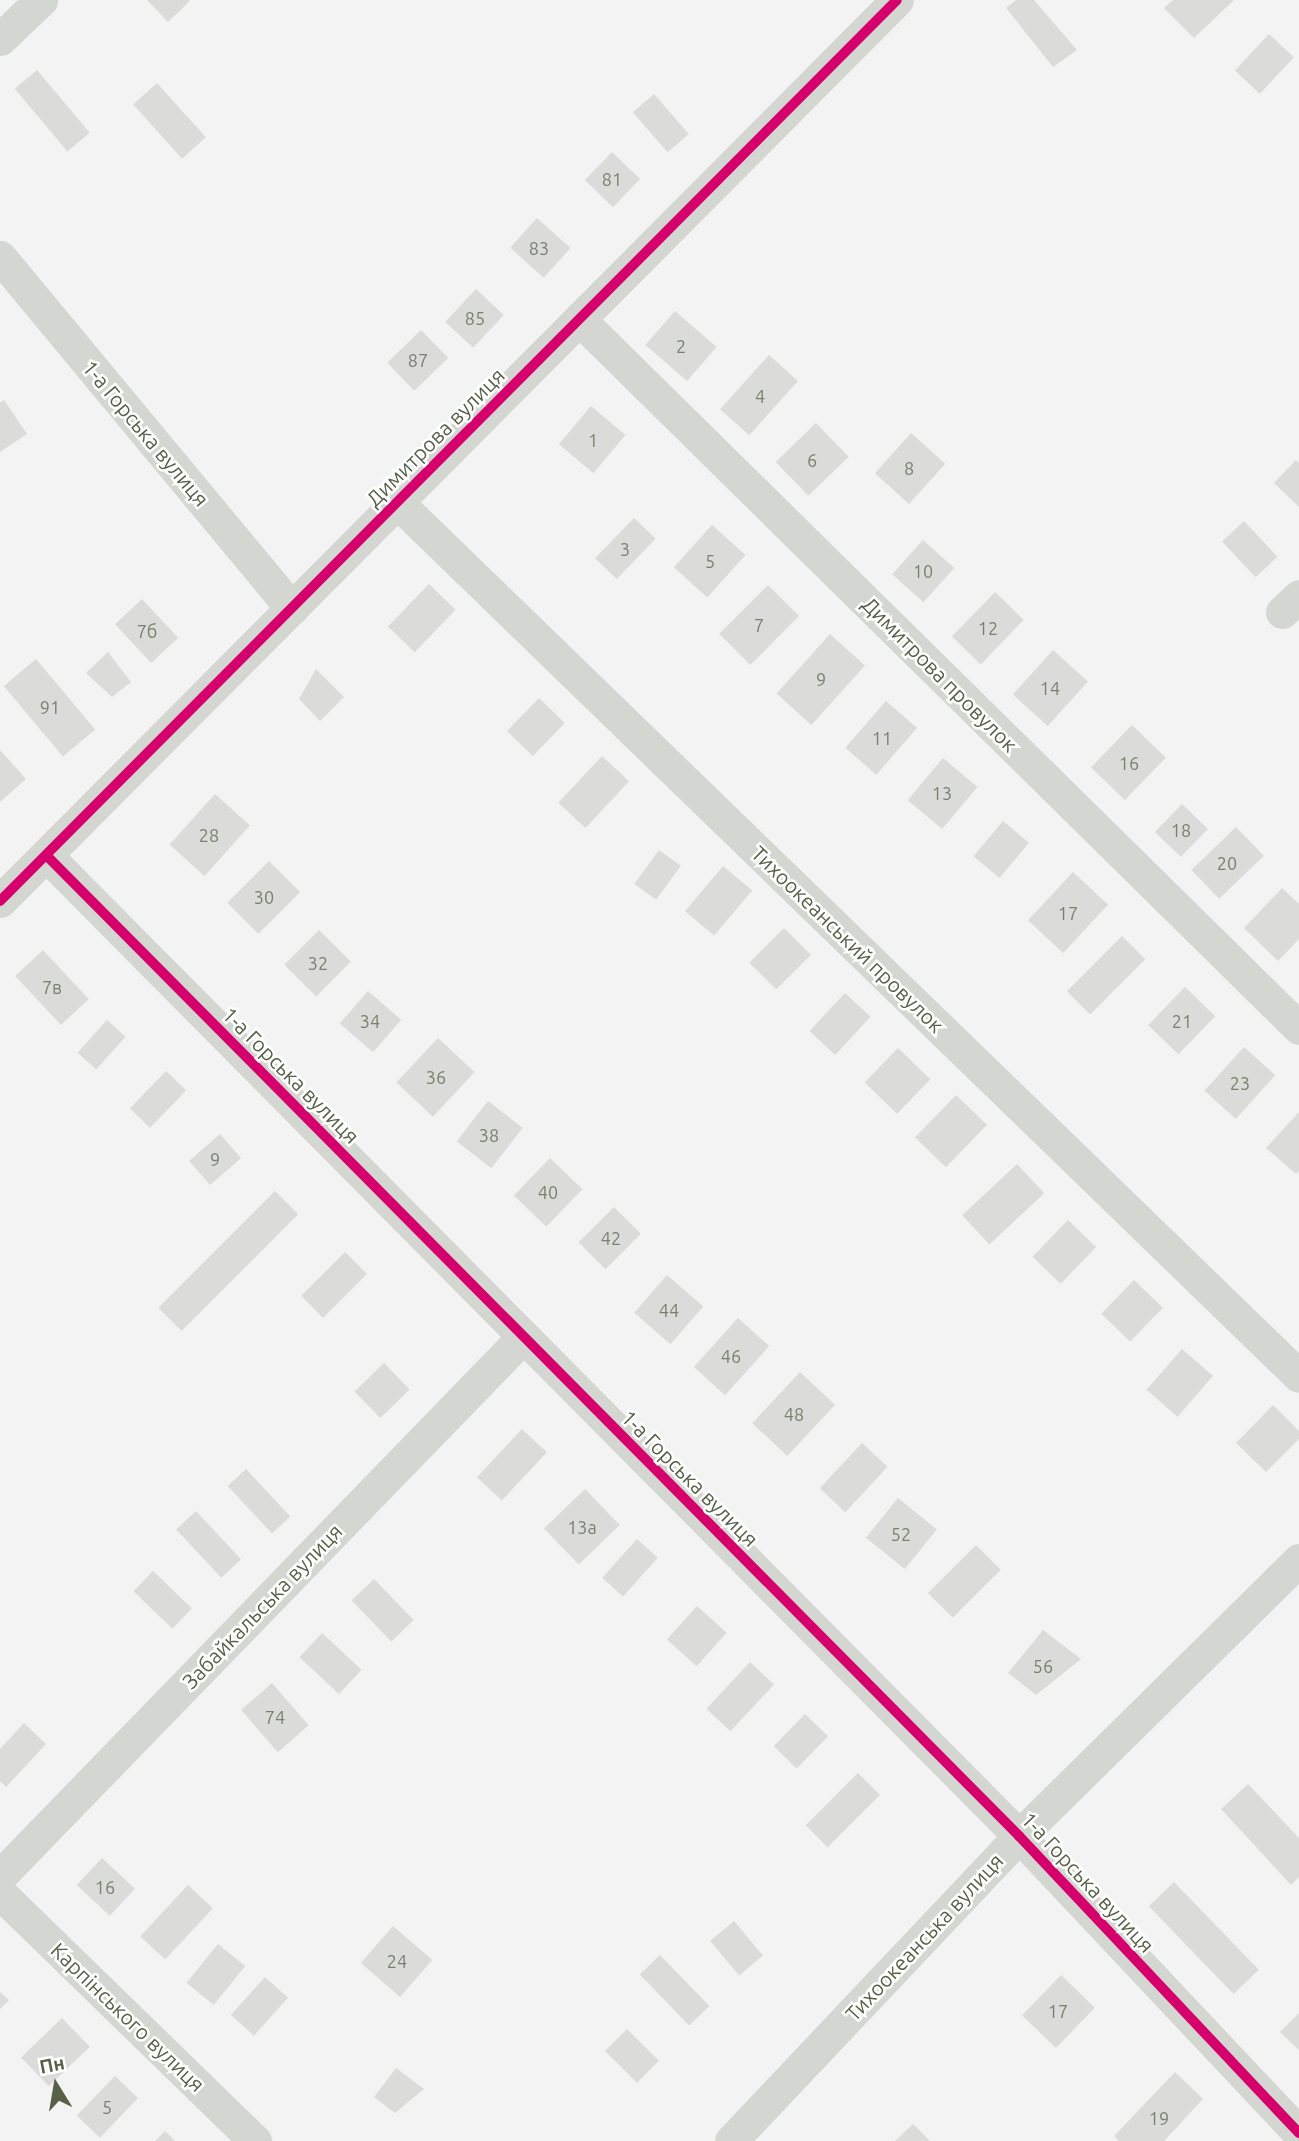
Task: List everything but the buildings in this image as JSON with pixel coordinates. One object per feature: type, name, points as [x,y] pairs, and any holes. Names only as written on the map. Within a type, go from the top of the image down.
[{"type":"street","points":[[0,39],[41,0]]},
{"type":"street","name":"Димитрова вулиця","points":[[0,901],[897,0]]},
{"type":"street","name":"1-а Горська вулиця","points":[[0,257],[292,610]]},
{"type":"street","name":"Димитрова провулок","points":[[580,320],[1299,1028]]},
{"type":"street","name":"Тихоокеанський провулок","points":[[396,501],[1299,1376]]},
{"type":"street","name":"1-а Горська вулиця","points":[[47,856],[1019,1836],[1299,2133]]},
{"type":"street","name":"Забайкальська вулиця","points":[[0,1876],[523,1337]]},
{"type":"street","name":"Тихоокеанська вулиця","points":[[731,2141],[1019,1836],[1299,1560]]},
{"type":"street","name":"Карпінського вулиця","points":[[0,1893],[255,2141]]},
{"type":"cycle path","points":[[0,901],[897,0]]},
{"type":"cycle path","points":[[47,856],[1019,1836],[1299,2133]]}]
